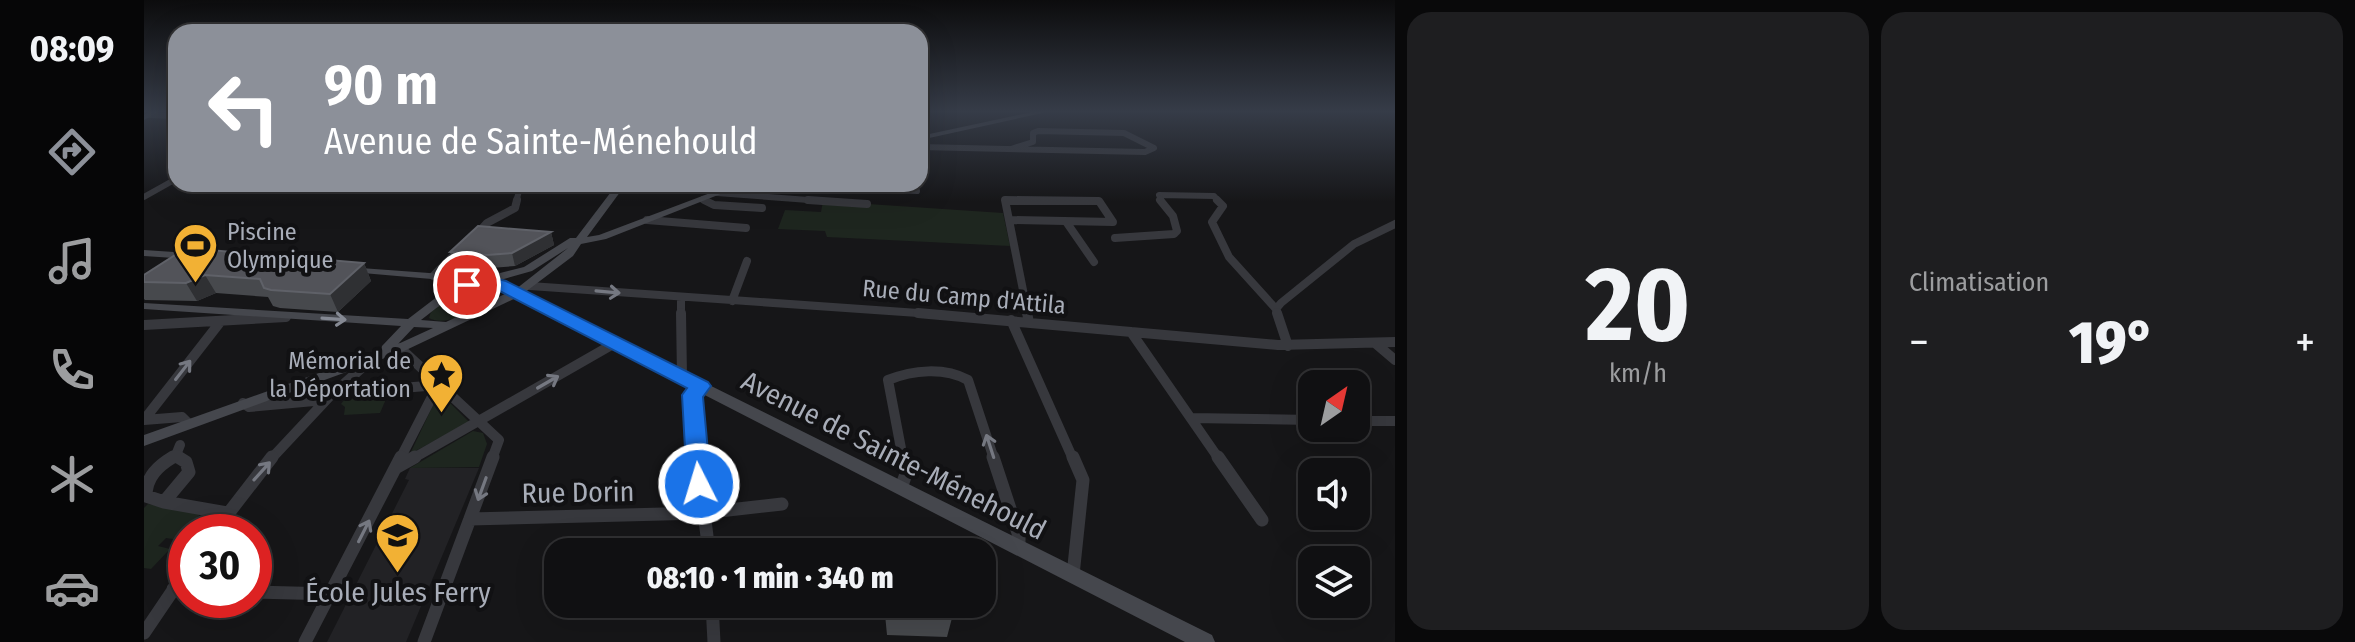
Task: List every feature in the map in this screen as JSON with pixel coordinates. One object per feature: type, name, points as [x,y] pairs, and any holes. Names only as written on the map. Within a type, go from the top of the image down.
[{"type":"main road","points":[[144,441],[376,355],[449,326],[517,293],[530,286],[575,244],[616,192]]},
{"type":"main road","points":[[398,345],[413,322],[446,295],[482,280],[528,269],[575,244],[602,237],[717,193]]},
{"type":"main road","points":[[144,253],[207,257]]},
{"type":"main road","points":[[334,267],[482,280]]},
{"type":"main road","points":[[437,277],[446,295]]},
{"type":"main road","name":"Avenue de Sainte-Ménehould","points":[[482,280],[517,293],[1205,642]]},
{"type":"main road","points":[[144,306],[449,326]]},
{"type":"main road","points":[[375,322],[398,345]]},
{"type":"street","points":[[1011,149],[1033,142]]},
{"type":"street","points":[[928,147],[1145,152],[1154,148],[1149,142]]},
{"type":"street","points":[[144,197],[168,184]]},
{"type":"street","points":[[474,236],[487,223],[515,208],[518,192]]},
{"type":"street","points":[[717,193],[867,204]]},
{"type":"street","points":[[1115,238],[1174,234],[1177,231],[1173,216],[1159,195],[1214,196],[1223,206],[1212,222],[1214,231],[1225,249],[1276,309],[1288,346]]},
{"type":"street","points":[[703,199],[714,205],[762,208]]},
{"type":"street","points":[[1010,220],[1113,222],[1099,201],[1005,200],[1029,322]]},
{"type":"street","points":[[647,220],[746,228]]},
{"type":"street","points":[[1067,223],[1094,262]]},
{"type":"street","points":[[1276,309],[1293,291],[1354,244],[1394,226]]},
{"type":"street","points":[[437,277],[465,245]]},
{"type":"street","points":[[732,301],[747,261]]},
{"type":"street","name":"Rue du Camp d'Attila","points":[[530,286],[1011,320],[1288,346],[1395,342]]},
{"type":"street","points":[[681,298],[682,377]]},
{"type":"street","points":[[177,323],[190,309]]},
{"type":"street","points":[[144,325],[297,317]]},
{"type":"street","points":[[1011,320],[1083,480],[1073,575]]},
{"type":"street","points":[[144,420],[221,321]]},
{"type":"street","points":[[1131,332],[1262,520]]},
{"type":"street","points":[[397,467],[615,343]]},
{"type":"street","points":[[1375,343],[1395,360]]},
{"type":"street","points":[[398,345],[499,440],[424,642]]},
{"type":"street","points":[[164,502],[189,472],[178,450],[157,465],[144,487],[146,496],[164,502],[227,513],[327,397],[376,355]]},
{"type":"street","points":[[901,488],[906,474],[888,380],[899,375],[960,374],[968,380],[1019,536],[1019,548]]},
{"type":"street","points":[[243,403],[249,407],[438,385]]},
{"type":"street","points":[[305,642],[438,385]]},
{"type":"street","points":[[700,386],[692,395],[706,538]]},
{"type":"street","points":[[144,420],[182,417],[188,423]]},
{"type":"street","points":[[1191,418],[1298,420]]},
{"type":"street","points":[[1370,421],[1395,421]]},
{"type":"street","name":"Rue Dorin","points":[[470,519],[702,513],[782,504]]},
{"type":"street","points":[[272,592],[332,594]]},
{"type":"street","points":[[144,633],[168,604]]},
{"type":"street","points":[[713,618],[714,642]]},
{"type":"shaded area","points":[[823,201],[1003,213],[1010,246],[827,237],[825,231],[778,229],[785,210],[821,212]]},
{"type":"shaded area","points":[[492,286],[497,289],[498,295],[474,311],[455,319],[429,318],[432,310],[446,298],[465,290]]},
{"type":"shaded area","points":[[389,392],[380,413],[344,415],[345,407],[341,404],[347,396]]},
{"type":"shaded area","points":[[446,399],[469,422],[410,454],[435,401]]},
{"type":"shaded area","points":[[473,431],[483,433],[487,444],[479,467],[410,468]]},
{"type":"shaded area","name":"École Jules Ferry","points":[[410,468],[479,468],[406,642],[327,642],[409,480],[405,479]]},
{"type":"shaded area","points":[[148,504],[201,513],[168,514],[168,538],[158,546],[168,551],[151,569],[144,568],[144,508]]},
{"type":"building","points":[[478,226],[551,232],[512,253],[487,255],[450,252]]},
{"type":"building","points":[[186,248],[364,263],[330,294],[271,290],[264,288],[260,279],[205,275],[186,283],[144,282],[144,275]]},
{"type":"place","name":"Piscine Olympique","points":[[196,285]]},
{"type":"place","name":"Mémorial de la Déportation","points":[[442,414]]},
{"type":"place","name":"École Jules Ferry","points":[[398,574]]},
{"type":"route","points":[[467,285],[482,280],[500,285],[700,386],[692,395],[699,484]]}]
